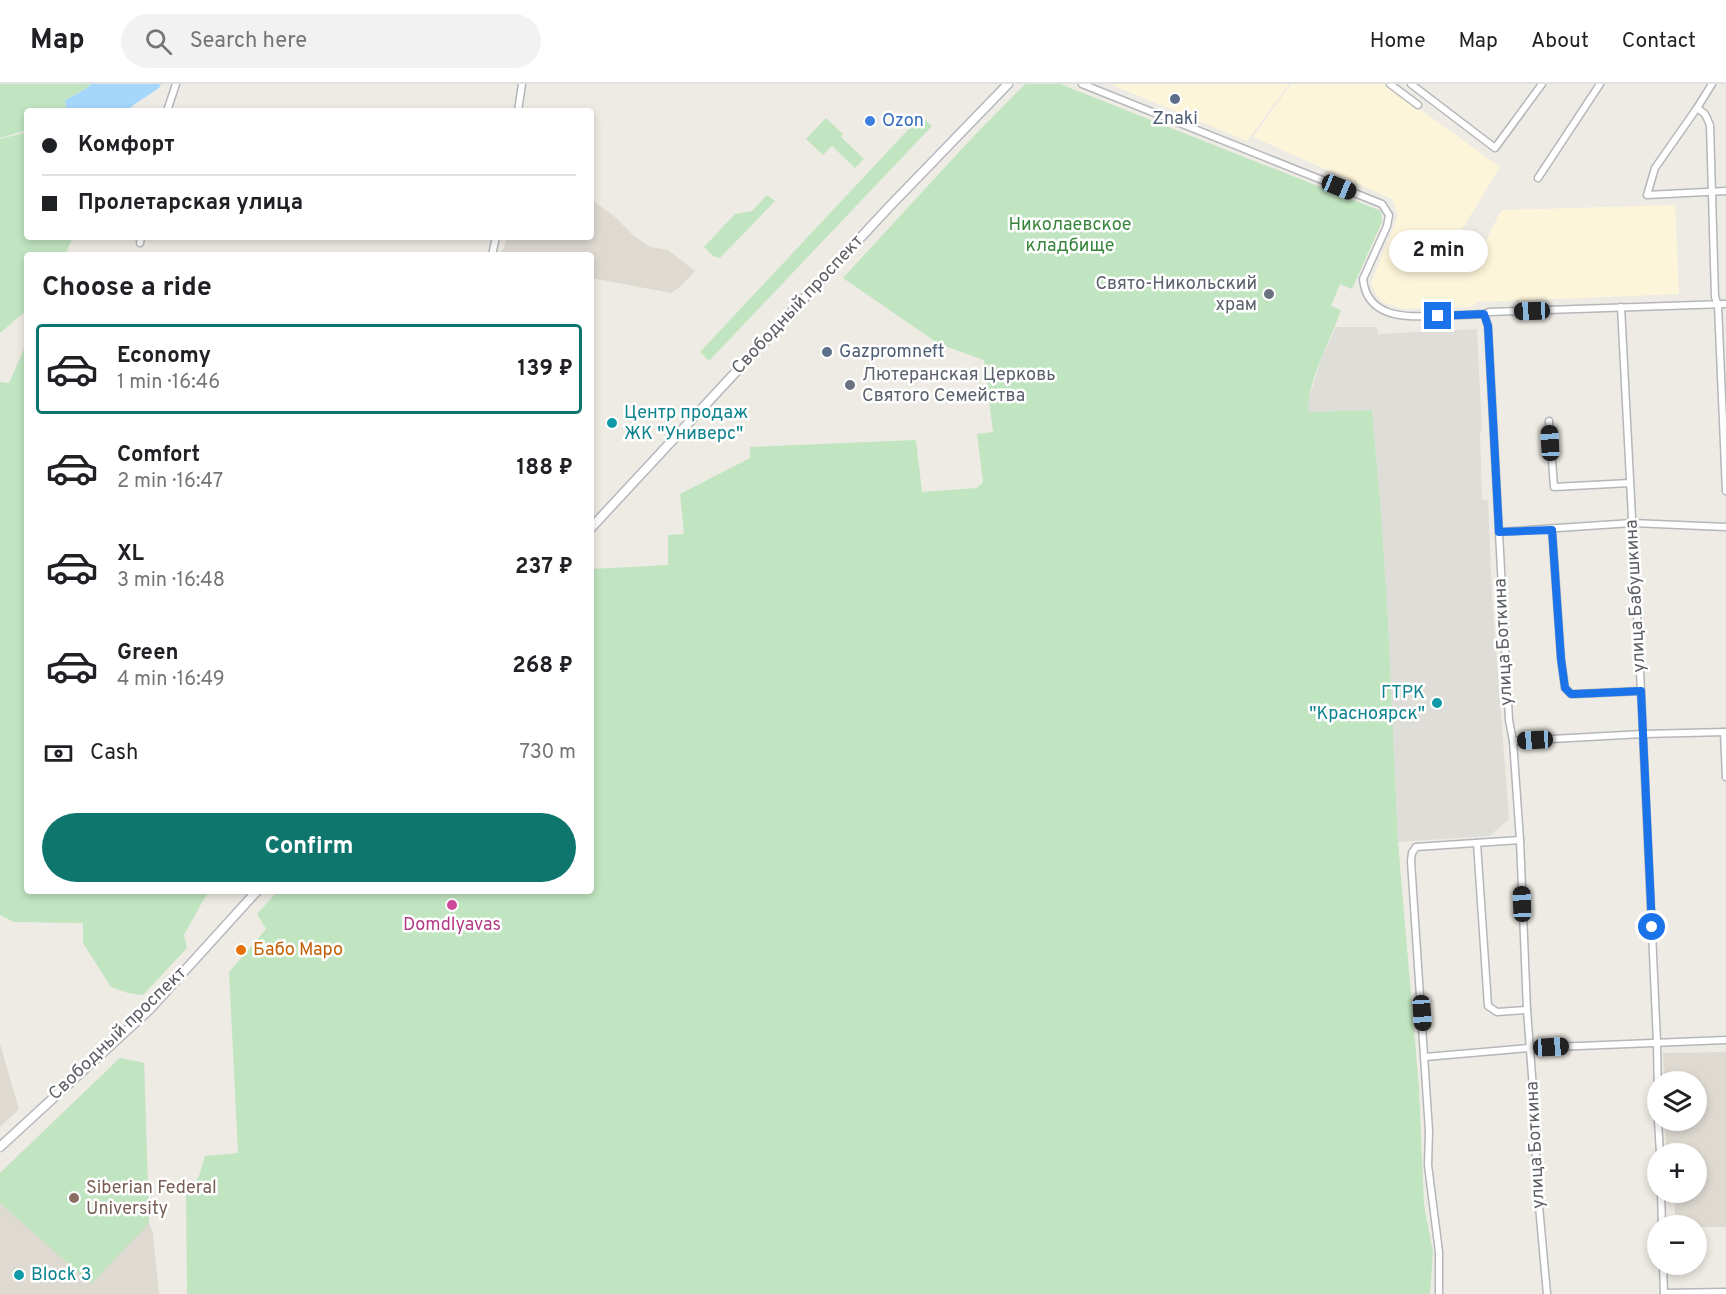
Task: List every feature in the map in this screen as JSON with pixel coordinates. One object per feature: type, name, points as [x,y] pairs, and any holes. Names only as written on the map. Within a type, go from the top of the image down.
[{"type":"main road","name":"Свободный проспект","points":[[594,525],[889,207],[1008,84]]},
{"type":"main road","name":"Свободный проспект","points":[[0,1147],[148,1010],[253,894]]},
{"type":"street","points":[[168,108],[176,84]]},
{"type":"street","points":[[518,108],[522,84]]},
{"type":"street","points":[[1082,84],[1382,204],[1389,215],[1387,226],[1363,279],[1369,299],[1376,306],[1388,312],[1406,317],[1726,304]]},
{"type":"street","points":[[1389,84],[1418,105]]},
{"type":"street","points":[[1411,84],[1495,148],[1542,84]]},
{"type":"street","points":[[1538,178],[1600,84]]},
{"type":"street","points":[[1712,84],[1655,168],[1647,195],[1726,191]]},
{"type":"street","points":[[1697,108],[1705,114],[1710,125],[1715,297],[1718,305],[1726,491]]},
{"type":"street","name":"улица Бабушкина","points":[[1620,307],[1641,691],[1658,1071]]},
{"type":"street","name":"улица Боткина","points":[[1484,314],[1488,326],[1509,720],[1513,741],[1520,840],[1537,1184],[1547,1294]]},
{"type":"street","points":[[1549,422],[1552,486],[1630,483]]},
{"type":"street","points":[[1499,532],[1632,523],[1726,527]]},
{"type":"street","points":[[1552,530],[1565,688],[1571,694],[1641,691]]},
{"type":"street","points":[[1513,741],[1725,732],[1726,777]]},
{"type":"street","points":[[1439,1294],[1439,1252],[1428,1166],[1429,1131],[1412,853],[1416,847],[1520,840]]},
{"type":"street","points":[[1478,843],[1488,1006],[1497,1012],[1527,1010]]},
{"type":"street","points":[[1425,1057],[1530,1048],[1726,1040]]},
{"type":"street","points":[[1663,1275],[1664,1293],[1726,1292]]},
{"type":"shaded area","points":[[1110,84],[1289,84],[1247,141]]},
{"type":"shaded area","points":[[1291,84],[1385,84],[1500,167],[1462,229],[1486,242],[1503,210],[1675,205],[1679,294],[1478,302],[1470,307],[1402,309],[1383,302],[1371,283],[1398,216],[1392,199],[1253,137]]},
{"type":"shaded area","points":[[594,201],[615,217],[634,236],[650,247],[668,250],[695,271],[671,293],[594,279],[594,252],[501,252],[505,240],[594,240]]},
{"type":"shaded area","points":[[1336,327],[1377,327],[1378,334],[1477,329],[1482,431],[1480,431],[1482,500],[1488,500],[1492,596],[1509,819],[1489,836],[1398,842],[1388,619],[1372,410],[1309,412],[1308,401],[1322,357]]},
{"type":"shaded area","points":[[0,1044],[19,1109],[0,1127]]},
{"type":"shaded area","points":[[1726,1052],[1726,1227],[1707,1227],[1707,1215],[1675,1215],[1675,1203],[1707,1203],[1707,1143],[1666,1143],[1665,1131],[1707,1131],[1707,1071],[1664,1071],[1663,1053]]},
{"type":"shaded area","name":"Siberian Federal University","points":[[120,1058],[144,1063],[149,1223],[153,1233],[159,1294],[0,1294],[0,1173]]},
{"type":"green space","points":[[0,84],[91,84],[65,101],[66,108],[24,108],[24,131],[0,138]]},
{"type":"green space","name":"Николаевское кладбище","points":[[1025,84],[1060,84],[1381,211],[1382,222],[1352,289],[1340,284],[1331,306],[1341,310],[1315,375],[1309,412],[1372,410],[1388,619],[1398,842],[1419,1088],[1424,1205],[1433,1252],[1430,1294],[187,1294],[186,1195],[199,1176],[205,1156],[238,1153],[229,972],[266,929],[257,914],[275,894],[594,894],[594,569],[668,565],[668,535],[684,534],[680,494],[750,458],[750,447],[916,440],[922,492],[977,488],[983,482],[977,434],[993,432],[984,360],[939,344],[843,278]]},
{"type":"green space","points":[[921,116],[932,126],[709,361],[700,352]]},
{"type":"green space","points":[[826,118],[843,134],[841,137],[864,159],[855,168],[832,146],[823,155],[806,139]]},
{"type":"green space","points":[[24,133],[24,240],[72,240],[66,252],[24,252],[24,313],[0,333],[0,139]]},
{"type":"green space","points":[[767,195],[775,201],[720,258],[713,256],[704,247],[735,214],[752,211]]},
{"type":"green space","points":[[24,349],[24,894],[208,894],[184,935],[187,948],[143,995],[111,987],[83,943],[83,923],[14,922],[0,915],[0,382],[9,383]]},
{"type":"green space","name":"Siberian Federal University","points":[[120,1058],[144,1063],[149,1223],[91,1284],[0,1203],[0,1173]]},
{"type":"water","points":[[91,84],[161,84],[159,88],[131,108],[66,108],[65,101]]},
{"type":"place","name":"Znaki","points":[[1175,99]]},
{"type":"place","name":"Ozon","points":[[870,121]]},
{"type":"place","name":"Свято-Никольский храм","points":[[1269,294]]},
{"type":"place","name":"Gazpromneft","points":[[827,352]]},
{"type":"place","name":"Лютеранская Церковь Святого Семейства","points":[[850,385]]},
{"type":"place","name":"Центр продаж ЖК \"Универс\"","points":[[612,423]]},
{"type":"place","name":"ГТРК \"Красноярск\"","points":[[1437,703]]},
{"type":"place","name":"Domdlyavas","points":[[452,905]]},
{"type":"place","name":"Бабо Маро","points":[[241,950]]},
{"type":"place","name":"Siberian Federal University","points":[[74,1198]]},
{"type":"place","name":"Block 3","points":[[19,1275]]},
{"type":"route","points":[[1438,316],[1484,314],[1488,326],[1499,532],[1552,530],[1565,688],[1571,694],[1641,691],[1652,927]]}]
